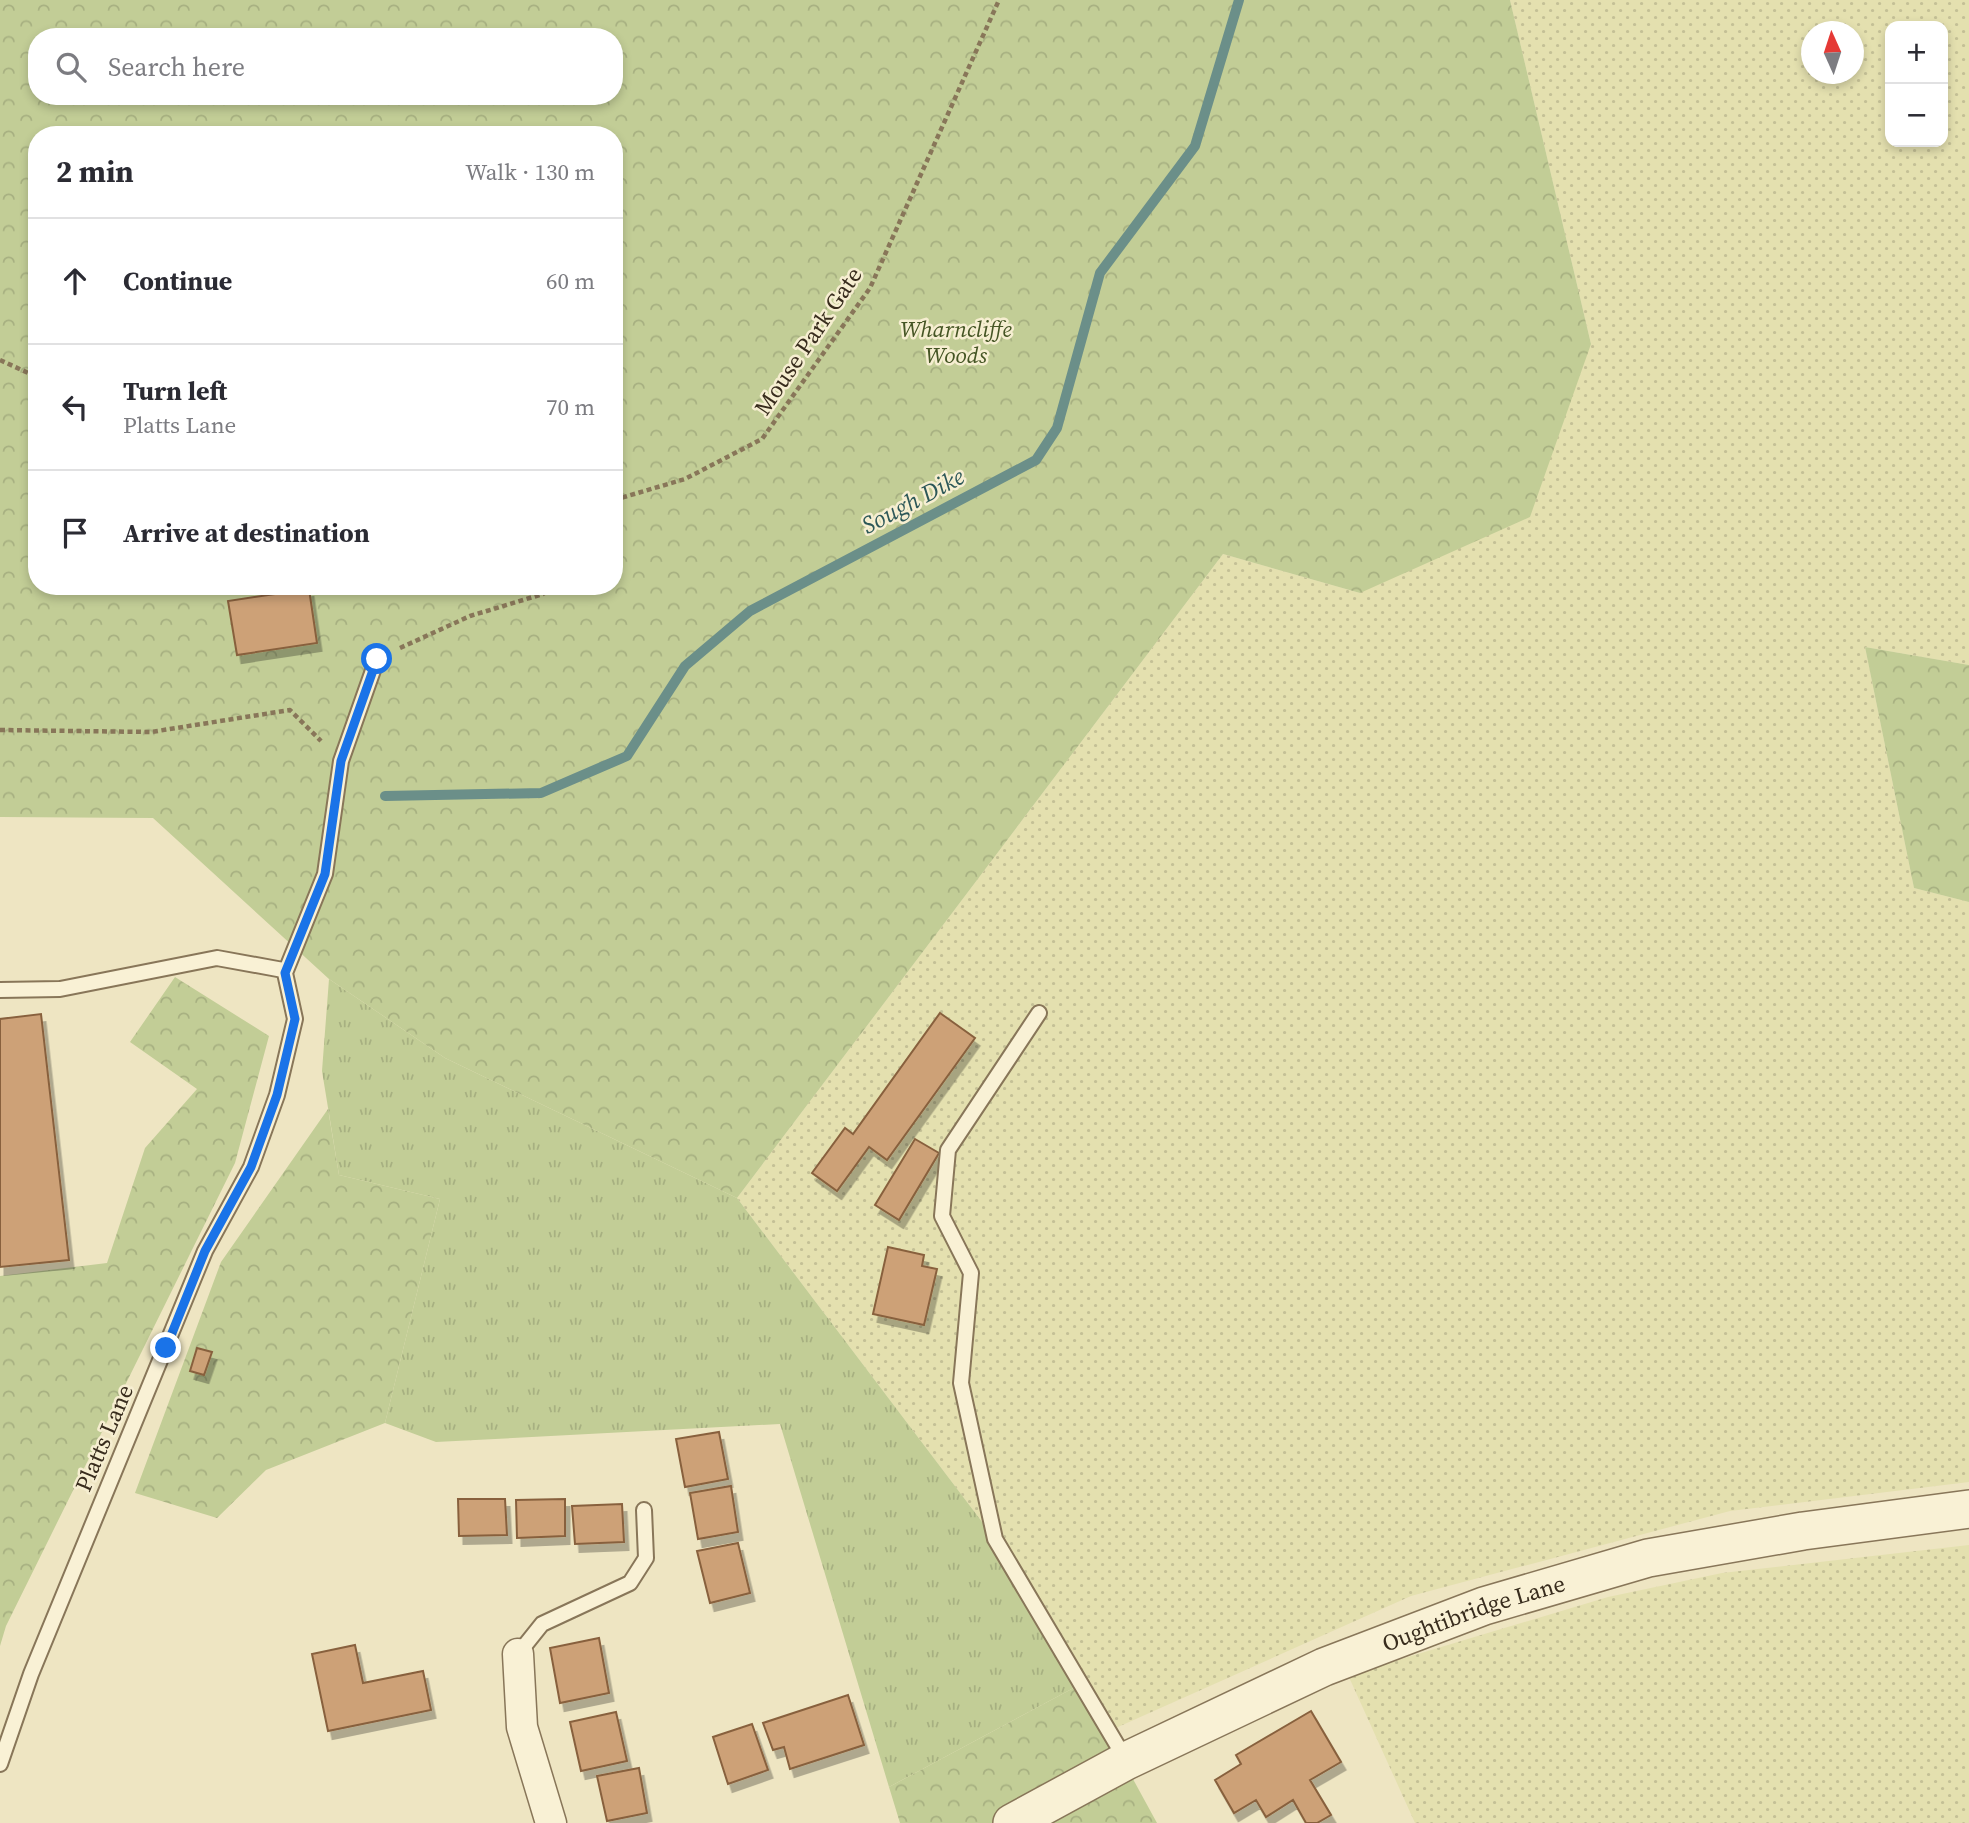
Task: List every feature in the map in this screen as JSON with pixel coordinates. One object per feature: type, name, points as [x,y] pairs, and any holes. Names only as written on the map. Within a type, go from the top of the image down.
[{"type":"street","name":"Oughtibridge Lane","points":[[1012,1823],[1126,1761],[1324,1667],[1483,1606],[1647,1558],[1803,1531],[1969,1509]]},
{"type":"street","points":[[519,1654],[522,1727],[551,1823]]},
{"type":"lane","points":[[0,990],[60,989],[217,958],[283,970],[285,973],[325,874],[341,761],[377,659]]},
{"type":"lane","name":"Platts Lane","points":[[0,1764],[30,1674],[205,1251],[256,1155],[277,1095],[295,1019],[285,973]]},
{"type":"lane","points":[[1039,1013],[948,1150],[942,1216],[971,1273],[961,1383],[995,1539],[1126,1761]]},
{"type":"lane","points":[[519,1654],[542,1624],[630,1583],[646,1559],[644,1510]]},
{"type":"path","name":"Mouse Park Gate","points":[[623,497],[685,479],[762,439],[870,288],[999,0]]},
{"type":"path","points":[[0,360],[28,373]]},
{"type":"path","points":[[377,659],[470,616],[540,595]]},
{"type":"path","points":[[0,730],[150,732],[290,710],[341,761]]},
{"type":"shaded area","points":[[1510,0],[1969,0],[1969,665],[1865,647],[1914,888],[1969,902],[1969,1482],[1730,1511],[1411,1596],[1109,1731],[995,1539],[737,1198],[1223,554],[1360,593],[1591,344]]},
{"type":"shaded area","points":[[1969,1545],[1969,1823],[1415,1823],[1348,1675],[1608,1597],[1722,1573]]},
{"type":"green space","name":"Wharncliffe Woods","points":[[0,0],[1510,0],[1591,344],[1530,517],[1360,593],[1223,554],[737,1198],[445,1058],[329,979],[153,818],[0,817]]},
{"type":"green space","points":[[1865,647],[1969,665],[1969,902],[1914,888]]},
{"type":"green space","points":[[175,977],[269,1036],[235,1163],[6,1626],[0,1646],[0,1276],[107,1263],[145,1148],[197,1089],[130,1042]]},
{"type":"green space","points":[[329,979],[445,1058],[737,1198],[995,1539],[1081,1684],[889,1787],[780,1424],[436,1442],[385,1423],[440,1199],[339,1175],[322,1071]]},
{"type":"green space","points":[[328,1109],[339,1175],[440,1199],[385,1423],[266,1470],[217,1518],[135,1493],[221,1262]]},
{"type":"green space","points":[[1081,1684],[1157,1823],[900,1823],[889,1787]]},
{"type":"building","points":[[268,595],[310,595],[317,643],[237,655],[228,601]]},
{"type":"building","points":[[940,1013],[975,1038],[887,1160],[869,1147],[837,1191],[812,1173],[845,1128],[853,1134]]},
{"type":"building","points":[[41,1014],[69,1260],[0,1267],[0,1019]]},
{"type":"building","points":[[915,1139],[939,1153],[899,1220],[875,1205]]},
{"type":"building","points":[[888,1247],[924,1255],[922,1266],[937,1269],[924,1325],[873,1314]]},
{"type":"building","points":[[197,1348],[212,1352],[204,1375],[190,1371]]},
{"type":"building","points":[[719,1432],[728,1479],[685,1487],[676,1439]]},
{"type":"building","points":[[731,1486],[738,1532],[698,1539],[690,1493]]},
{"type":"building","points":[[458,1499],[505,1499],[507,1535],[459,1536]]},
{"type":"building","points":[[565,1499],[565,1536],[517,1538],[516,1500]]},
{"type":"building","points":[[622,1504],[624,1542],[575,1544],[572,1506]]},
{"type":"building","points":[[738,1543],[750,1593],[710,1603],[697,1551]]},
{"type":"building","points":[[599,1638],[609,1693],[560,1703],[550,1648]]},
{"type":"building","points":[[355,1645],[363,1683],[423,1671],[431,1710],[328,1731],[312,1654]]},
{"type":"building","points":[[848,1695],[864,1745],[790,1769],[784,1747],[773,1750],[763,1723]]},
{"type":"building","points":[[1311,1711],[1341,1762],[1310,1780],[1331,1815],[1317,1823],[1306,1823],[1293,1800],[1266,1817],[1256,1800],[1234,1813],[1215,1780],[1241,1764],[1236,1755]]},
{"type":"building","points":[[616,1712],[627,1761],[581,1771],[570,1722]]},
{"type":"building","points":[[752,1724],[768,1770],[728,1784],[713,1737]]},
{"type":"building","points":[[639,1768],[647,1813],[607,1821],[597,1776]]},
{"type":"waterway","name":"Sough Dike","points":[[385,796],[541,793],[627,756],[685,666],[750,611],[1036,460],[1057,428],[1100,273],[1195,146],[1239,0]]},
{"type":"route","points":[[166,1348],[205,1251],[251,1167],[277,1095],[295,1019],[285,973],[325,874],[341,761],[377,659]]}]
